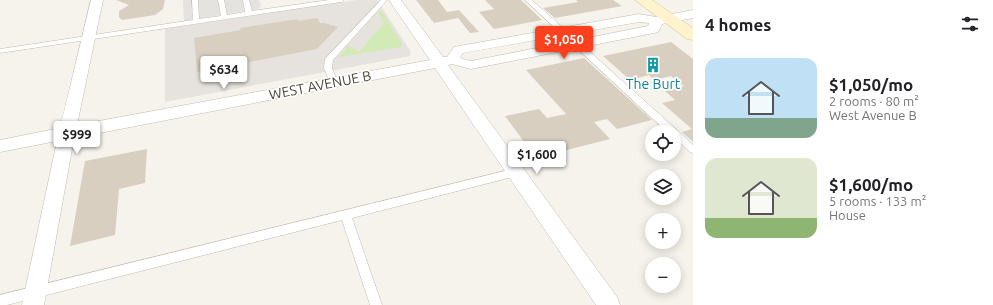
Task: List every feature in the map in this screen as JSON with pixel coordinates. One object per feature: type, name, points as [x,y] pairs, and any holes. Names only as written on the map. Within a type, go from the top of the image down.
[{"type":"street","points":[[34,298],[67,133],[97,0]]},
{"type":"street","points":[[394,0],[445,61],[517,172],[609,305]]},
{"type":"street","points":[[642,0],[663,20],[693,35]]},
{"type":"street","points":[[663,20],[693,14]]},
{"type":"street","name":"WEST AVENUE B","points":[[445,61],[458,50],[639,18],[663,20]]},
{"type":"street","name":"WEST AVENUE B","points":[[0,146],[445,61],[471,65],[654,29],[663,20]]},
{"type":"lane","points":[[195,0],[196,22]]},
{"type":"lane","points":[[221,0],[224,17]]},
{"type":"lane","points":[[246,0],[250,14]]},
{"type":"lane","points":[[0,51],[341,0]]},
{"type":"lane","points":[[334,83],[328,68],[329,59],[384,0]]},
{"type":"lane","points":[[528,0],[666,125]]},
{"type":"lane","points":[[681,139],[693,150]]},
{"type":"lane","points":[[0,301],[34,298],[517,172]]},
{"type":"lane","points":[[346,216],[376,305]]},
{"type":"shaded area","points":[[183,0],[259,0],[261,6],[258,9],[184,21]]},
{"type":"shaded area","points":[[357,0],[377,0],[411,52],[410,56],[165,102],[165,29]]},
{"type":"shaded area","points":[[383,52],[391,57],[349,65],[342,61],[346,58]]},
{"type":"shaded area","points":[[308,66],[316,72],[284,77],[278,72]]},
{"type":"green space","points":[[382,12],[402,44],[400,47],[339,57],[349,46],[357,51],[360,51],[384,23],[378,13]]},
{"type":"building","points":[[116,0],[165,0],[163,9],[155,15],[122,20],[119,17],[119,11],[129,5]]},
{"type":"building","points":[[416,0],[438,0],[447,12],[459,10],[479,32],[470,33],[458,18],[434,23]]},
{"type":"building","points":[[485,0],[521,0],[542,20],[494,29],[479,12],[494,9]]},
{"type":"building","points":[[576,0],[613,0],[622,6],[555,18],[543,8],[578,2]]},
{"type":"building","points":[[317,18],[320,23],[338,27],[317,49],[197,72],[194,38],[241,30],[240,28],[298,19],[298,21]]},
{"type":"building","name":"The Burt","points":[[671,42],[693,59],[693,142],[682,132],[692,129],[662,103],[675,100],[665,91],[684,86],[671,76],[654,80],[649,75],[630,80],[603,56]]},
{"type":"building","points":[[584,58],[652,120],[617,129],[607,119],[594,122],[610,139],[536,158],[505,116],[539,109],[547,118],[566,114],[526,70]]},
{"type":"building","points":[[147,149],[145,183],[119,189],[115,235],[70,246],[85,161]]},
{"type":"place","name":"The Burt","points":[[653,65]]}]
